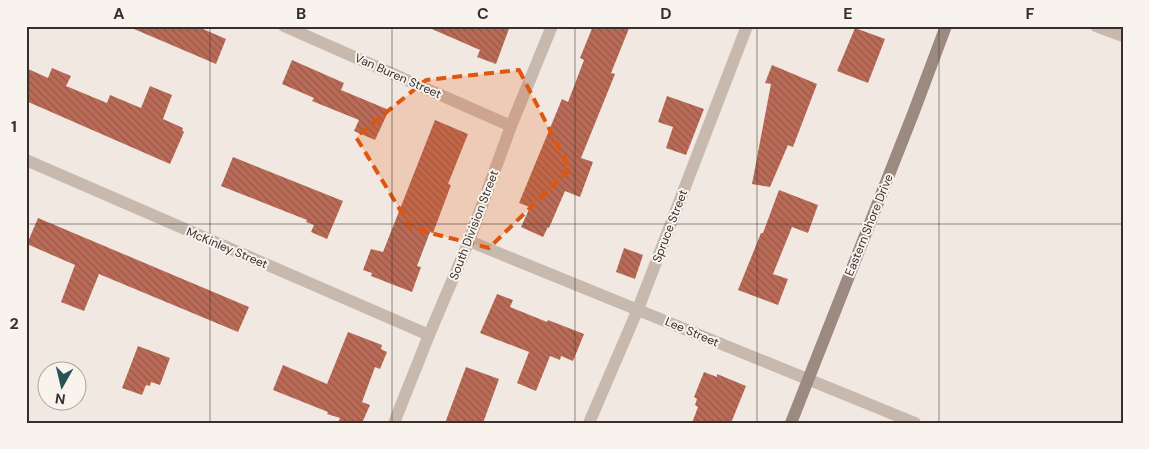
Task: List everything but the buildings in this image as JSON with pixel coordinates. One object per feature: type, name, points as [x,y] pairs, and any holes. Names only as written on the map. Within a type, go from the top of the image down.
[{"type":"street","name":"Van Buren Street","points":[[284,26],[511,126]]},
{"type":"street","name":"South Division Street","points":[[394,423],[469,241],[511,126],[552,26]]},
{"type":"street","name":"Spruce Street","points":[[589,423],[638,309],[747,26]]},
{"type":"street","name":"Eastern Shore Drive","points":[[791,423],[946,26]]},
{"type":"street","points":[[1096,26],[1123,36]]},
{"type":"street","name":"McKinley Street","points":[[26,160],[429,335]]},
{"type":"street","name":"Lee Street","points":[[469,241],[915,423]]},
{"type":"highlighted area","points":[[519,70],[570,169],[489,248],[411,228],[356,137],[426,80]]}]
